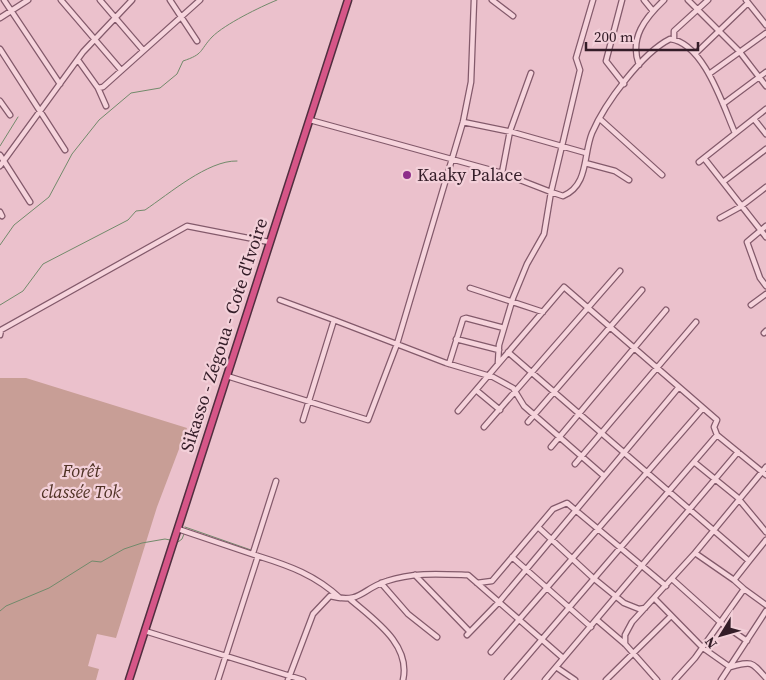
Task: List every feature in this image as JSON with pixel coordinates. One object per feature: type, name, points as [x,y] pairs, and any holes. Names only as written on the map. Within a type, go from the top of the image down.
[{"type":"highway","name":"Sikasso - Zégoua - Cote d'Ivoire","points":[[129,680],[348,0]]},
{"type":"street","points":[[4,0],[60,84]]},
{"type":"street","points":[[0,18],[28,0]]},
{"type":"street","points":[[61,0],[121,70]]},
{"type":"street","points":[[100,0],[143,50]]},
{"type":"street","points":[[0,166],[78,60],[132,0]]},
{"type":"street","points":[[170,0],[197,41]]},
{"type":"street","points":[[98,88],[200,0]]},
{"type":"street","points":[[228,376],[308,403],[368,420],[398,344],[463,122],[471,82],[474,0]]},
{"type":"street","points":[[492,0],[513,16]]},
{"type":"street","points":[[498,365],[499,350],[512,302],[527,264],[544,234],[551,192],[580,70],[576,58],[593,0]]},
{"type":"street","points":[[622,0],[606,61],[624,84]]},
{"type":"street","points":[[644,0],[653,11]]},
{"type":"street","points":[[638,65],[636,42],[641,25],[664,0]]},
{"type":"street","points":[[688,0],[740,52],[766,86]]},
{"type":"street","points":[[674,39],[674,31],[708,0]]},
{"type":"street","points":[[695,54],[747,1],[766,25]]},
{"type":"street","points":[[709,74],[766,33]]},
{"type":"street","points":[[310,120],[453,158],[502,173],[563,196],[578,186],[586,153],[593,132],[600,119],[638,65],[656,46],[670,38],[685,44],[695,54],[709,74],[735,133]]},
{"type":"street","points":[[0,49],[65,150]]},
{"type":"street","points":[[78,60],[98,88],[106,106]]},
{"type":"street","points":[[722,104],[766,72]]},
{"type":"street","points":[[502,173],[510,131],[531,73]]},
{"type":"street","points":[[0,100],[2,107],[10,115]]},
{"type":"street","points":[[698,162],[766,109]]},
{"type":"street","points":[[600,119],[662,175]]},
{"type":"street","points":[[754,119],[766,134]]},
{"type":"street","points":[[463,122],[510,131],[586,153]]},
{"type":"street","points":[[723,182],[766,149]]},
{"type":"street","points":[[0,156],[30,202]]},
{"type":"street","points":[[704,158],[766,237]]},
{"type":"street","points":[[585,163],[615,171],[629,180]]},
{"type":"street","points":[[720,218],[742,206],[766,187]]},
{"type":"street","points":[[0,335],[1,330],[187,226],[193,225],[270,242]]},
{"type":"street","points":[[766,226],[747,242],[760,278],[766,286]]},
{"type":"street","points":[[484,427],[620,270]]},
{"type":"street","points":[[458,411],[564,287],[717,420],[714,427],[717,435],[765,471],[655,599],[632,622],[625,634],[625,644]]},
{"type":"street","points":[[470,288],[543,312]]},
{"type":"street","points":[[528,422],[642,290]]},
{"type":"street","points":[[751,306],[766,294]]},
{"type":"street","points":[[280,300],[449,364],[488,376],[513,388],[524,406],[604,476]]},
{"type":"street","points":[[551,447],[666,310]]},
{"type":"street","points":[[449,364],[461,321],[466,318],[504,328]]},
{"type":"street","points":[[303,420],[334,320]]},
{"type":"street","points":[[575,464],[696,322]]},
{"type":"street","points":[[456,339],[499,350]]},
{"type":"street","points":[[508,352],[749,561]]},
{"type":"street","points":[[415,575],[468,634],[499,602],[679,387]]},
{"type":"street","points":[[476,390],[500,410]]},
{"type":"street","points":[[491,652],[703,408]]},
{"type":"street","points":[[507,680],[717,435]]},
{"type":"street","points":[[545,680],[691,510],[738,452]]},
{"type":"street","points":[[694,462],[739,500],[766,532]]},
{"type":"street","points":[[218,680],[276,481]]},
{"type":"street","points":[[476,582],[492,581],[553,510],[567,503],[666,586]]},
{"type":"street","points":[[538,527],[594,579],[617,597],[631,607],[639,609],[646,607]]},
{"type":"street","points":[[178,528],[296,568],[323,584],[340,599]]},
{"type":"street","points":[[734,580],[766,540]]},
{"type":"street","points":[[695,553],[766,605]]},
{"type":"street","points":[[512,557],[591,627]]},
{"type":"street","points":[[289,678],[313,614],[330,596],[350,599],[381,584],[415,575],[468,575],[564,658]]},
{"type":"street","points":[[672,579],[721,623],[747,641]]},
{"type":"street","points":[[381,584],[408,614],[436,637]]},
{"type":"street","points":[[675,680],[703,648],[744,589]]},
{"type":"street","points":[[350,599],[388,633],[404,658],[406,667],[403,680]]},
{"type":"street","points":[[655,599],[703,648],[730,668]]},
{"type":"street","points":[[631,607],[632,622]]},
{"type":"street","points":[[721,680],[766,612]]},
{"type":"street","points":[[606,680],[671,616]]},
{"type":"street","points":[[596,620],[625,644],[657,680]]},
{"type":"street","points":[[145,631],[289,678],[303,680]]},
{"type":"street","points":[[730,668],[748,662],[754,664],[766,678]]},
{"type":"street","points":[[556,667],[575,680]]},
{"type":"green space","name":"Forêt classée Tok","points":[[0,378],[26,378],[187,428],[157,507],[116,638],[97,634],[88,666],[99,669],[96,680],[0,680]]},
{"type":"waterway","points":[[0,245],[14,225],[49,197],[72,154],[99,120],[131,93],[160,88],[177,74],[183,61],[198,54],[218,32],[243,16],[277,0]]},
{"type":"waterway","points":[[0,146],[18,117]]},
{"type":"waterway","points":[[0,305],[23,291],[43,264],[128,220],[136,211],[145,210],[201,172],[226,162],[237,161]]},
{"type":"waterway","points":[[185,527],[251,550]]},
{"type":"waterway","points":[[178,542],[184,534]]},
{"type":"waterway","points":[[0,611],[6,606],[49,588],[92,561],[101,562],[124,549],[142,543],[165,539],[170,540]]},
{"type":"place","name":"Kaaky Palace","points":[[407,175]]}]
